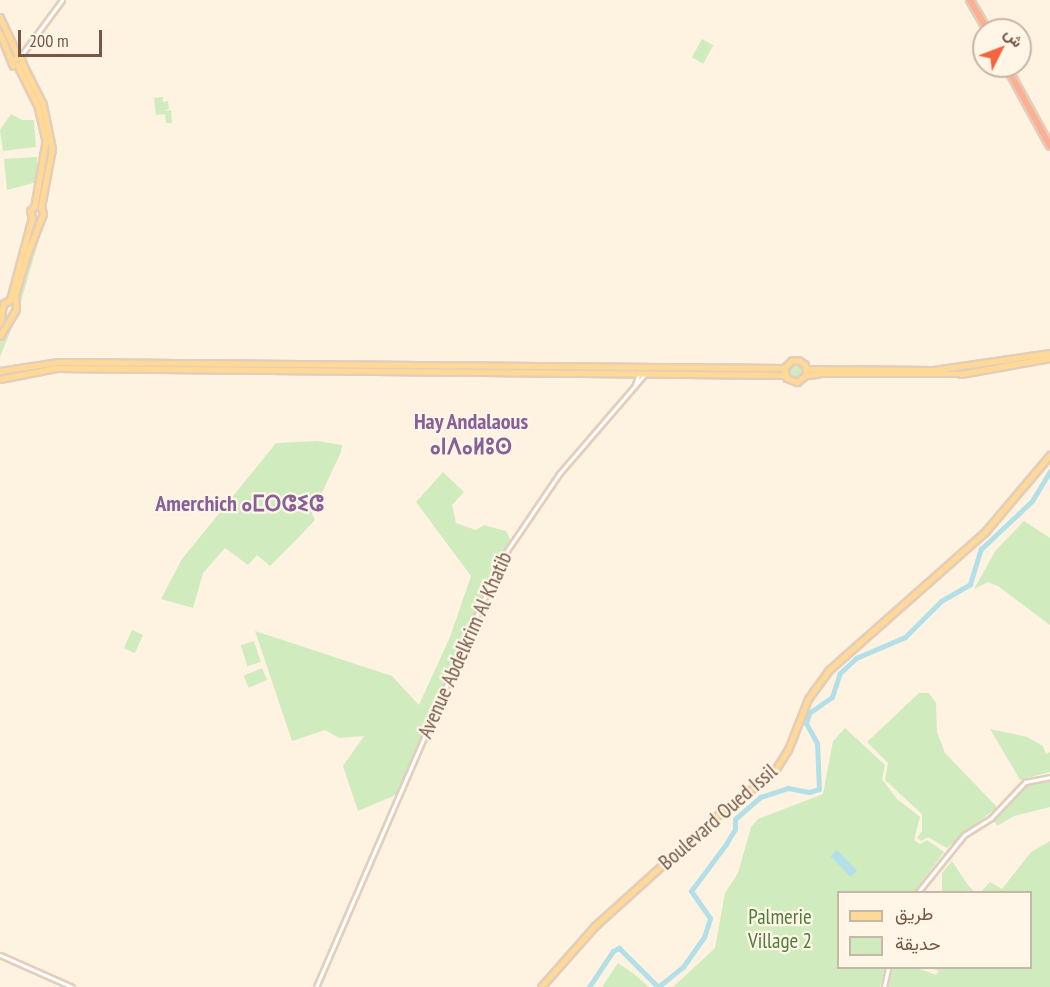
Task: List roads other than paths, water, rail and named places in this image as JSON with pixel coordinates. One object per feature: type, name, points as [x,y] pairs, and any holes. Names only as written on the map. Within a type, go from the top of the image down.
[{"type":"highway","points":[[970,0],[980,18]]},
{"type":"highway","points":[[1013,78],[1050,146]]},
{"type":"main road","points":[[0,17],[38,106],[46,142],[38,206],[43,214],[35,219],[12,301],[13,312],[0,336]]},
{"type":"main road","points":[[0,33],[21,66]]},
{"type":"main road","points":[[35,219],[30,211],[38,206]]},
{"type":"main road","points":[[0,323],[4,302],[12,301]]},
{"type":"main road","points":[[4,310],[13,312]]},
{"type":"main road","points":[[0,379],[56,368],[785,368],[796,361],[806,369],[934,370],[1050,353]]},
{"type":"main road","points":[[2,370],[58,362],[573,369],[639,373],[786,375],[794,382],[806,375],[959,374],[1050,358]]},
{"type":"main road","points":[[785,368],[786,375]]},
{"type":"main road","points":[[806,369],[806,375]]},
{"type":"main road","name":"Boulevard Oued Issil","points":[[540,987],[595,926],[720,813],[774,772],[788,750],[808,699],[828,671],[985,532],[1050,455]]},
{"type":"street","points":[[17,58],[62,0]]},
{"type":"street","name":"Avenue Abdelkrim Al Khatib","points":[[635,385],[639,373]]},
{"type":"street","name":"Avenue Abdelkrim Al Khatib","points":[[316,987],[502,558],[559,474],[646,373]]},
{"type":"street","points":[[919,891],[964,835],[991,818],[1025,782],[1050,777]]},
{"type":"street","points":[[0,955],[72,987]]},
{"type":"street","points":[[884,987],[888,969]]},
{"type":"water","points":[[837,850],[857,871],[851,877],[831,856]]},
{"type":"waterway","points":[[658,987],[683,967],[704,937],[710,918],[691,891],[726,844],[735,829],[735,819],[760,797],[788,788],[809,792],[819,789],[817,743],[806,723],[809,713],[832,697],[840,673],[856,658],[905,637],[941,601],[970,584],[981,549],[1032,501],[1050,471]]},
{"type":"waterway","points":[[589,987],[613,951],[619,948],[658,987]]},
{"type":"district","name":"Hay Andalaous ⴰⵏⴷⴰⵍⵓⵙ","points":[[471,434]]},
{"type":"district","name":"Amerchich ⴰⵎⵔⵛⵉⵛ","points":[[240,504]]},
{"type":"park label","name":"Palmerie Village 2","points":[[780,929]]}]
